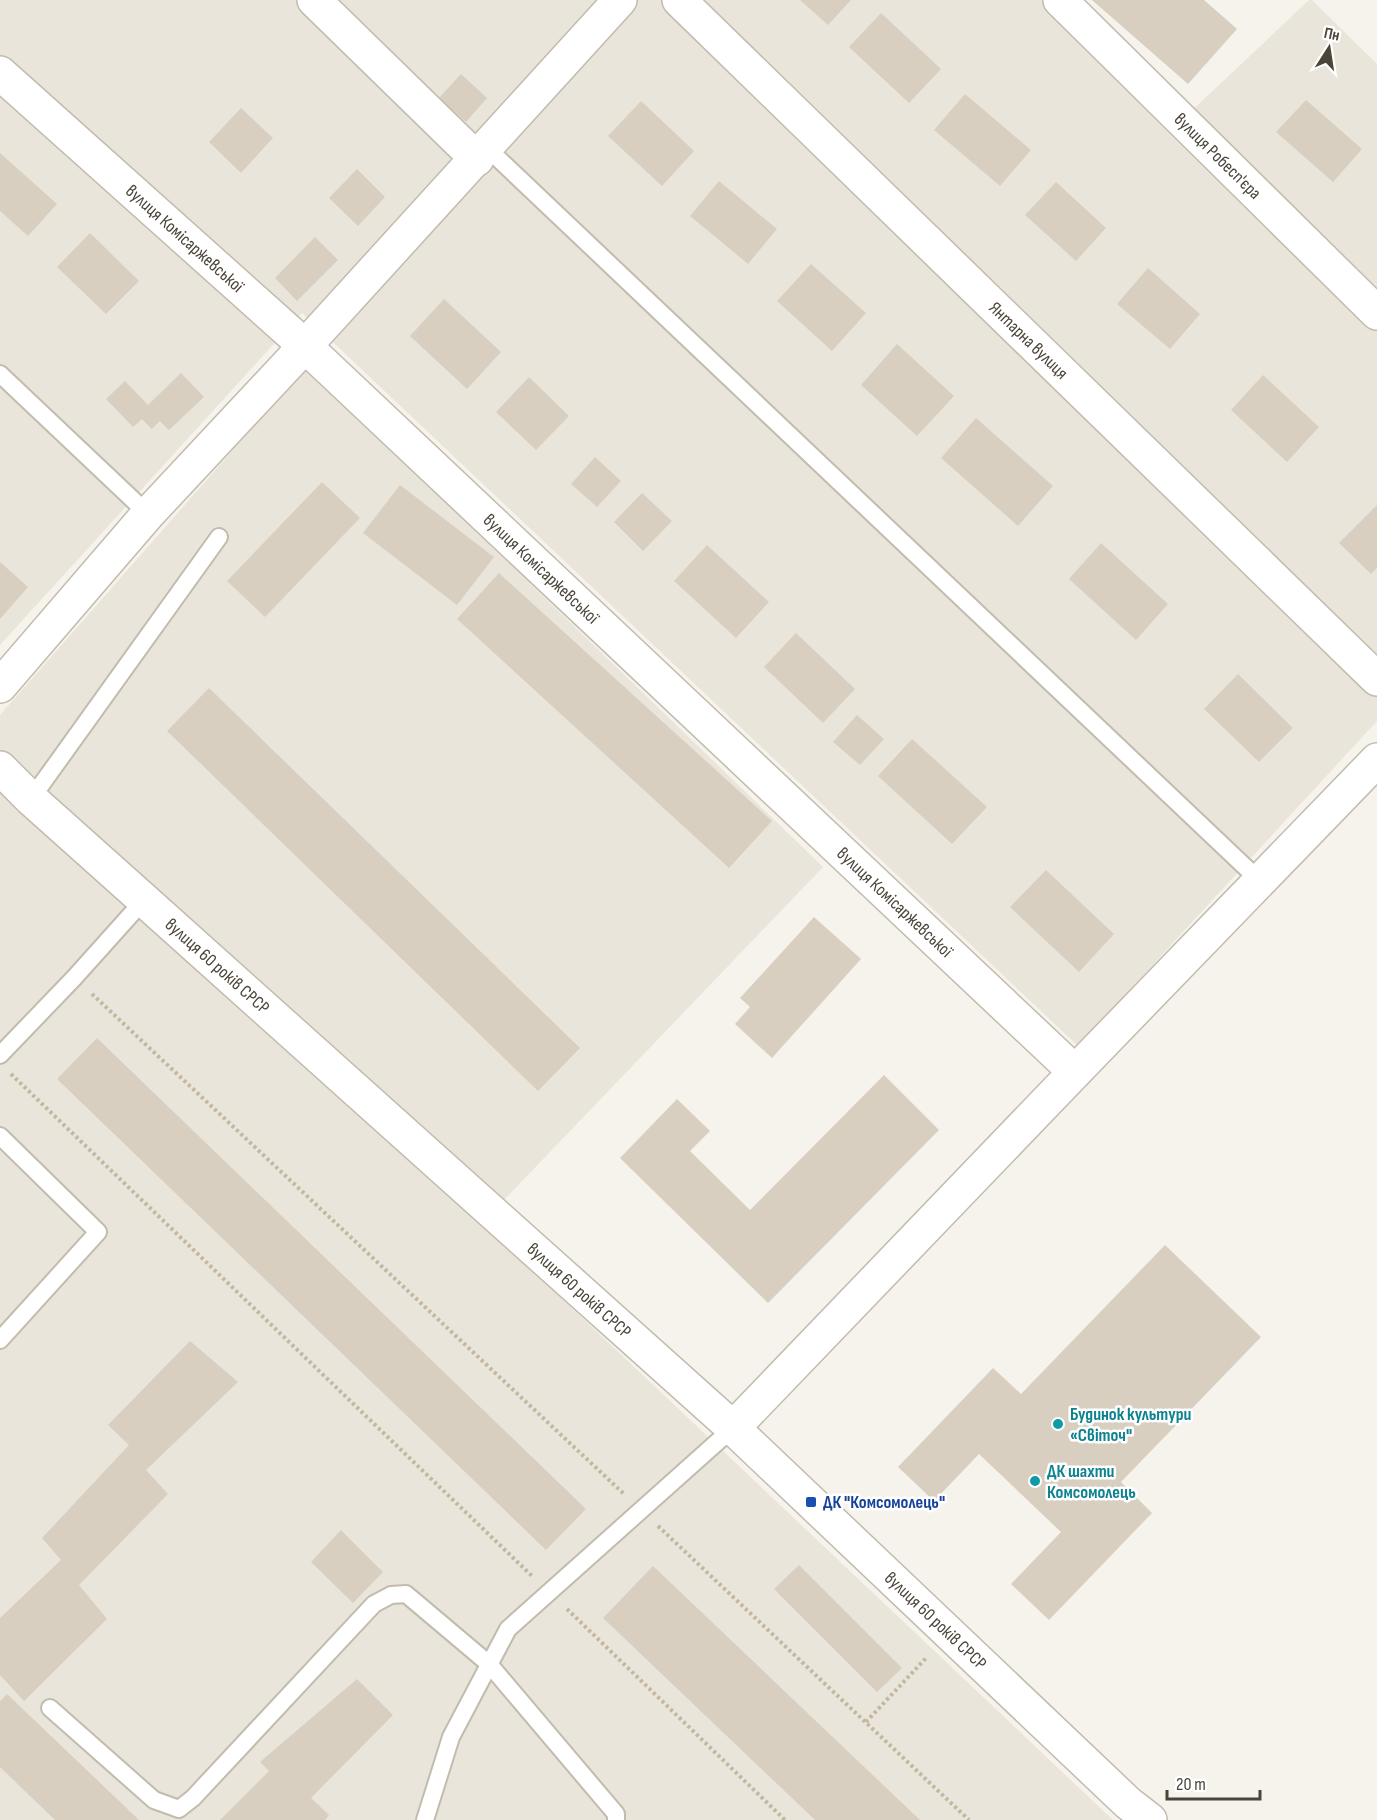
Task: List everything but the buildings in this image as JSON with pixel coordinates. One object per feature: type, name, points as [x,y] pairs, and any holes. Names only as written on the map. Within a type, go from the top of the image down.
[{"type":"street","points":[[314,0],[482,153]]},
{"type":"street","points":[[0,687],[148,514],[305,346],[620,0]]},
{"type":"street","name":"Янтарна вулиця","points":[[679,0],[1377,679]]},
{"type":"street","name":"вулиця Робесп'єра","points":[[1060,0],[1377,313]]},
{"type":"street","name":"вулиця Комісаржевської","points":[[0,73],[305,346],[1075,1072]]},
{"type":"street","points":[[733,1428],[1377,760]]},
{"type":"street","name":"вулиця 60 років СРСР","points":[[0,768],[31,799],[733,1428],[1128,1803],[1150,1820]]},
{"type":"lane","points":[[482,153],[1260,881]]},
{"type":"lane","points":[[0,374],[148,514]]},
{"type":"lane","points":[[31,799],[219,537]]},
{"type":"lane","points":[[0,1055],[75,978],[144,900]]},
{"type":"lane","points":[[0,1136],[98,1232],[0,1340]]},
{"type":"lane","points":[[425,1820],[451,1737],[508,1629],[733,1428]]},
{"type":"lane","points":[[50,1708],[154,1800],[179,1809],[193,1798],[374,1604],[391,1595],[406,1594],[489,1664],[616,1814],[616,1820]]},
{"type":"path","points":[[75,978],[969,1820]]},
{"type":"path","points":[[9,1072],[785,1820]]},
{"type":"path","points":[[866,1722],[949,1633]]},
{"type":"shaded area","points":[[0,0],[1070,0],[1185,117],[1309,0],[1312,0],[1377,64],[1377,721],[1078,1046],[302,313],[0,645]]},
{"type":"shaded area","points":[[306,367],[823,867],[482,1223],[1113,1820],[0,1820],[0,715]]},
{"type":"place","name":"Будинок культури «Світоч\"","points":[[1058,1424]]},
{"type":"place","name":"ДК шахти Комсомолець","points":[[1035,1481]]},
{"type":"place","name":"ДК \"Комсомолець\"","points":[[811,1502]]}]
